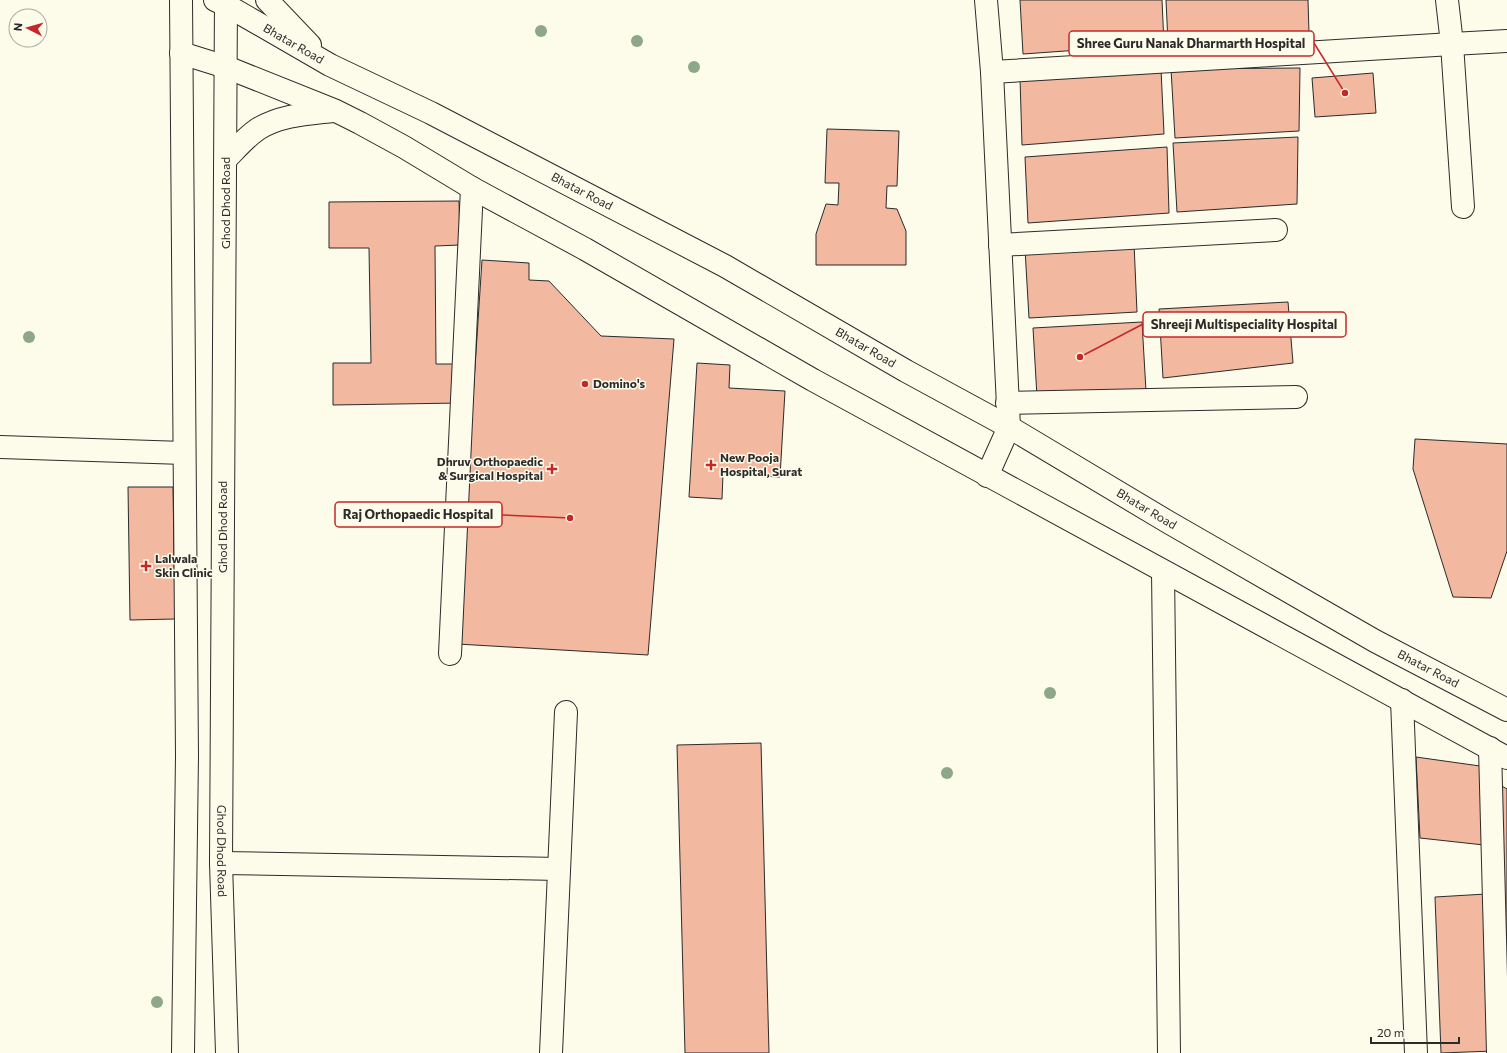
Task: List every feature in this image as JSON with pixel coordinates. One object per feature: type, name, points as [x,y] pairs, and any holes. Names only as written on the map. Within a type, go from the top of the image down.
[{"type":"main road","points":[[181,0],[186,764],[183,1053]]},
{"type":"main road","points":[[267,0],[330,65]]},
{"type":"main road","points":[[986,0],[992,72],[1009,428],[987,476]]},
{"type":"main road","points":[[1447,0],[1452,44],[1463,207]]},
{"type":"main road","name":"Bhatar Road","points":[[223,2],[330,65],[431,113],[725,266],[906,371],[1009,428],[1168,522],[1375,641],[1507,710]]},
{"type":"main road","name":"Ghod Dhod Road","points":[[223,2],[226,66],[226,159],[221,863],[228,1053]]},
{"type":"main road","points":[[992,72],[1452,44],[1507,42]]},
{"type":"main road","points":[[181,53],[226,66],[336,111],[404,147],[472,188],[585,249],[813,380],[1163,572],[1498,753],[1498,1053]]},
{"type":"main road","points":[[226,159],[257,130],[271,122],[295,115],[336,111]]},
{"type":"main road","points":[[450,654],[472,188]]},
{"type":"main road","points":[[1000,245],[1276,230]]},
{"type":"main road","points":[[1008,404],[1296,397]]},
{"type":"main road","points":[[0,447],[184,453]]},
{"type":"main road","points":[[1163,572],[1169,1053]]},
{"type":"main road","points":[[1402,700],[1416,1053]]},
{"type":"main road","points":[[551,1053],[566,712]]},
{"type":"main road","points":[[221,863],[559,869]]},
{"type":"building","points":[[1020,0],[1162,0],[1164,44],[1023,54]]},
{"type":"building","points":[[1166,0],[1308,0],[1309,33],[1168,43]]},
{"type":"building","points":[[1300,68],[1299,131],[1175,138],[1171,69]]},
{"type":"building","points":[[1161,69],[1164,134],[1022,145],[1020,78]]},
{"type":"building","points":[[1373,73],[1376,113],[1315,117],[1312,78]]},
{"type":"building","points":[[827,129],[899,131],[897,186],[887,186],[886,208],[897,209],[906,231],[906,265],[816,265],[816,234],[826,204],[838,205],[839,183],[825,183]]},
{"type":"building","points":[[1298,137],[1297,204],[1177,212],[1173,143]]},
{"type":"building","points":[[1167,147],[1169,213],[1028,223],[1025,157]]},
{"type":"building","points":[[459,201],[460,245],[435,246],[436,364],[459,364],[460,403],[333,405],[333,363],[371,363],[369,248],[329,248],[329,202]]},
{"type":"building","points":[[1134,243],[1137,312],[1029,318],[1025,249]]},
{"type":"building","points":[[482,260],[529,263],[529,280],[549,281],[601,336],[674,339],[648,655],[457,644]]},
{"type":"building","points":[[1288,302],[1293,363],[1163,378],[1159,309]]},
{"type":"building","points":[[1142,322],[1146,391],[1037,397],[1033,328]]},
{"type":"building","points":[[697,363],[730,365],[729,388],[785,391],[780,477],[723,474],[722,499],[689,497]]},
{"type":"building","points":[[1415,439],[1507,444],[1507,551],[1491,598],[1453,597],[1413,469]]},
{"type":"building","points":[[128,487],[173,487],[175,619],[130,620]]},
{"type":"building","points":[[761,743],[769,1053],[685,1053],[677,745]]},
{"type":"building","points":[[1416,757],[1480,766],[1484,845],[1420,838]]},
{"type":"building","points":[[1500,785],[1507,789],[1507,1025]]},
{"type":"building","points":[[1486,894],[1493,1051],[1441,1053],[1435,897]]},
{"type":"place","name":"Shree Guru Nanak Dharmarth Hospital","points":[[1345,93]]},
{"type":"place","name":"Shreeji Multispeciality Hospital","points":[[1080,357]]},
{"type":"place","name":"Domino's","points":[[585,384]]},
{"type":"place","name":"New Pooja Hospital, Surat","points":[[711,465]]},
{"type":"place","name":"Dhruv Orthopaedic & Surgical Hospital","points":[[552,469]]},
{"type":"place","name":"Raj Orthopaedic Hospital","points":[[570,518]]},
{"type":"place","name":"Lalwala Skin Clinic","points":[[146,566]]}]
